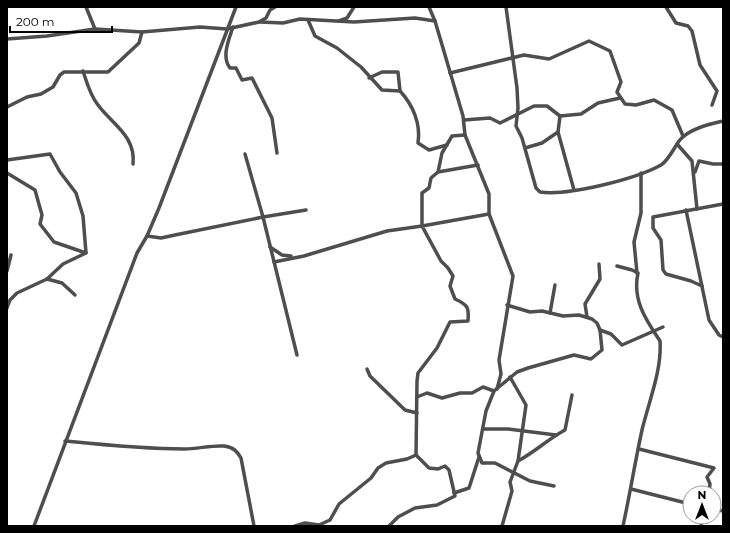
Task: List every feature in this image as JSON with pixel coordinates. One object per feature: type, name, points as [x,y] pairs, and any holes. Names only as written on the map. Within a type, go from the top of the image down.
[{"type":"street","points":[[86,7],[95,29]]},
{"type":"street","points":[[34,526],[137,253],[147,236],[236,7]]},
{"type":"street","points":[[7,38],[47,36],[95,29],[142,32],[200,27],[227,29],[242,27],[259,22],[266,18],[270,10],[275,7]]},
{"type":"street","points":[[338,22],[347,18],[354,7]]},
{"type":"street","points":[[429,7],[435,21],[464,120],[465,135],[489,194],[490,214],[513,276],[499,360],[500,374],[496,390],[486,410],[484,429],[478,453],[482,463],[495,463],[530,481],[554,486]]},
{"type":"street","points":[[506,7],[517,88],[516,126],[525,148],[536,188],[540,192],[574,190],[617,181],[641,173],[662,164],[683,136],[703,127],[723,121]]},
{"type":"street","points":[[666,7],[676,23],[688,26],[692,32],[700,65],[717,91],[712,105]]},
{"type":"street","points":[[259,22],[283,23],[300,19],[354,22],[415,18],[435,21]]},
{"type":"street","points":[[308,20],[315,36],[337,48],[361,67],[369,78],[382,90],[400,91]]},
{"type":"street","points":[[233,27],[226,47],[228,66],[230,68],[236,68],[242,80],[252,78],[272,118],[277,153]]},
{"type":"street","points":[[7,107],[27,97],[41,94],[53,87],[60,75],[64,72],[108,72],[139,43],[142,32]]},
{"type":"street","points":[[450,73],[513,59],[524,55],[549,59],[589,41],[610,51],[621,82],[617,92],[624,104],[636,105],[654,100],[672,110],[683,136]]},
{"type":"street","points":[[83,71],[91,95],[98,106],[112,118],[128,139],[132,148],[133,164]]},
{"type":"street","points":[[369,78],[382,72],[398,72],[400,91],[412,108],[420,132],[418,143],[429,150],[447,145]]},
{"type":"street","points":[[464,120],[490,118],[500,123],[534,106],[547,106],[560,116],[581,114],[598,103],[620,98]]},
{"type":"street","points":[[560,116],[558,132],[574,190]]},
{"type":"street","points":[[525,148],[542,143],[558,132]]},
{"type":"street","points":[[438,172],[442,153],[452,136],[465,135]]},
{"type":"street","points":[[676,144],[692,161],[697,209]]},
{"type":"street","points":[[7,160],[50,154],[60,172],[76,193],[83,216],[86,253]]},
{"type":"street","points":[[245,154],[263,217],[297,355]]},
{"type":"street","points":[[693,175],[699,160],[713,164],[723,164]]},
{"type":"street","points":[[389,526],[398,516],[409,511],[421,507],[437,505],[455,496],[448,470],[444,466],[438,469],[430,468],[416,455],[418,373],[437,348],[450,322],[468,321],[469,309],[467,304],[455,299],[450,286],[452,276],[448,268],[441,261],[422,226],[422,193],[429,188],[430,178],[438,172],[478,165]]},
{"type":"street","points":[[623,526],[660,355],[660,340],[653,332],[639,308],[636,281],[638,273],[634,242],[641,214],[641,173]]},
{"type":"street","points":[[7,174],[35,190],[42,215],[40,224],[54,242],[86,253]]},
{"type":"street","points":[[702,286],[691,280],[666,274],[663,270],[661,240],[653,228],[653,217],[723,204]]},
{"type":"street","points":[[147,236],[161,238],[263,217],[306,210]]},
{"type":"street","points":[[686,210],[711,324],[719,335],[723,337]]},
{"type":"street","points":[[274,262],[304,256],[387,231],[490,214]]},
{"type":"street","points":[[269,246],[276,252],[287,256],[304,256]]},
{"type":"street","points":[[7,308],[10,300],[17,293],[47,279],[63,264],[86,253]]},
{"type":"street","points":[[7,271],[11,255]]},
{"type":"street","points":[[587,317],[585,304],[600,279],[599,264]]},
{"type":"street","points":[[617,266],[638,273]]},
{"type":"street","points":[[47,279],[62,283],[75,295]]},
{"type":"street","points":[[550,313],[555,285]]},
{"type":"street","points":[[496,390],[517,372],[574,355],[591,359],[602,350],[600,330],[597,323],[587,317],[579,315],[563,316],[550,313],[530,312],[507,305]]},
{"type":"street","points":[[600,330],[612,334],[622,345],[663,327]]},
{"type":"street","points":[[367,370],[370,376],[405,410],[417,413]]},
{"type":"street","points":[[502,526],[512,491],[510,482],[518,461],[526,405],[510,377]]},
{"type":"street","points":[[417,397],[427,393],[442,398],[460,393],[472,393],[483,387],[496,390]]},
{"type":"street","points":[[518,461],[565,430],[572,395]]},
{"type":"street","points":[[484,429],[523,431],[557,435]]},
{"type":"street","points":[[65,441],[126,447],[184,449],[225,446],[233,449],[241,458],[254,526]]},
{"type":"street","points":[[639,449],[714,468],[707,477],[710,485]]},
{"type":"street","points":[[329,526],[330,520],[339,504],[371,478],[378,468],[386,463],[407,459],[416,455]]},
{"type":"street","points":[[454,493],[469,488],[479,456]]},
{"type":"street","points":[[631,490],[682,502]]},
{"type":"street","points":[[295,526],[305,523],[319,525],[330,520]]}]
